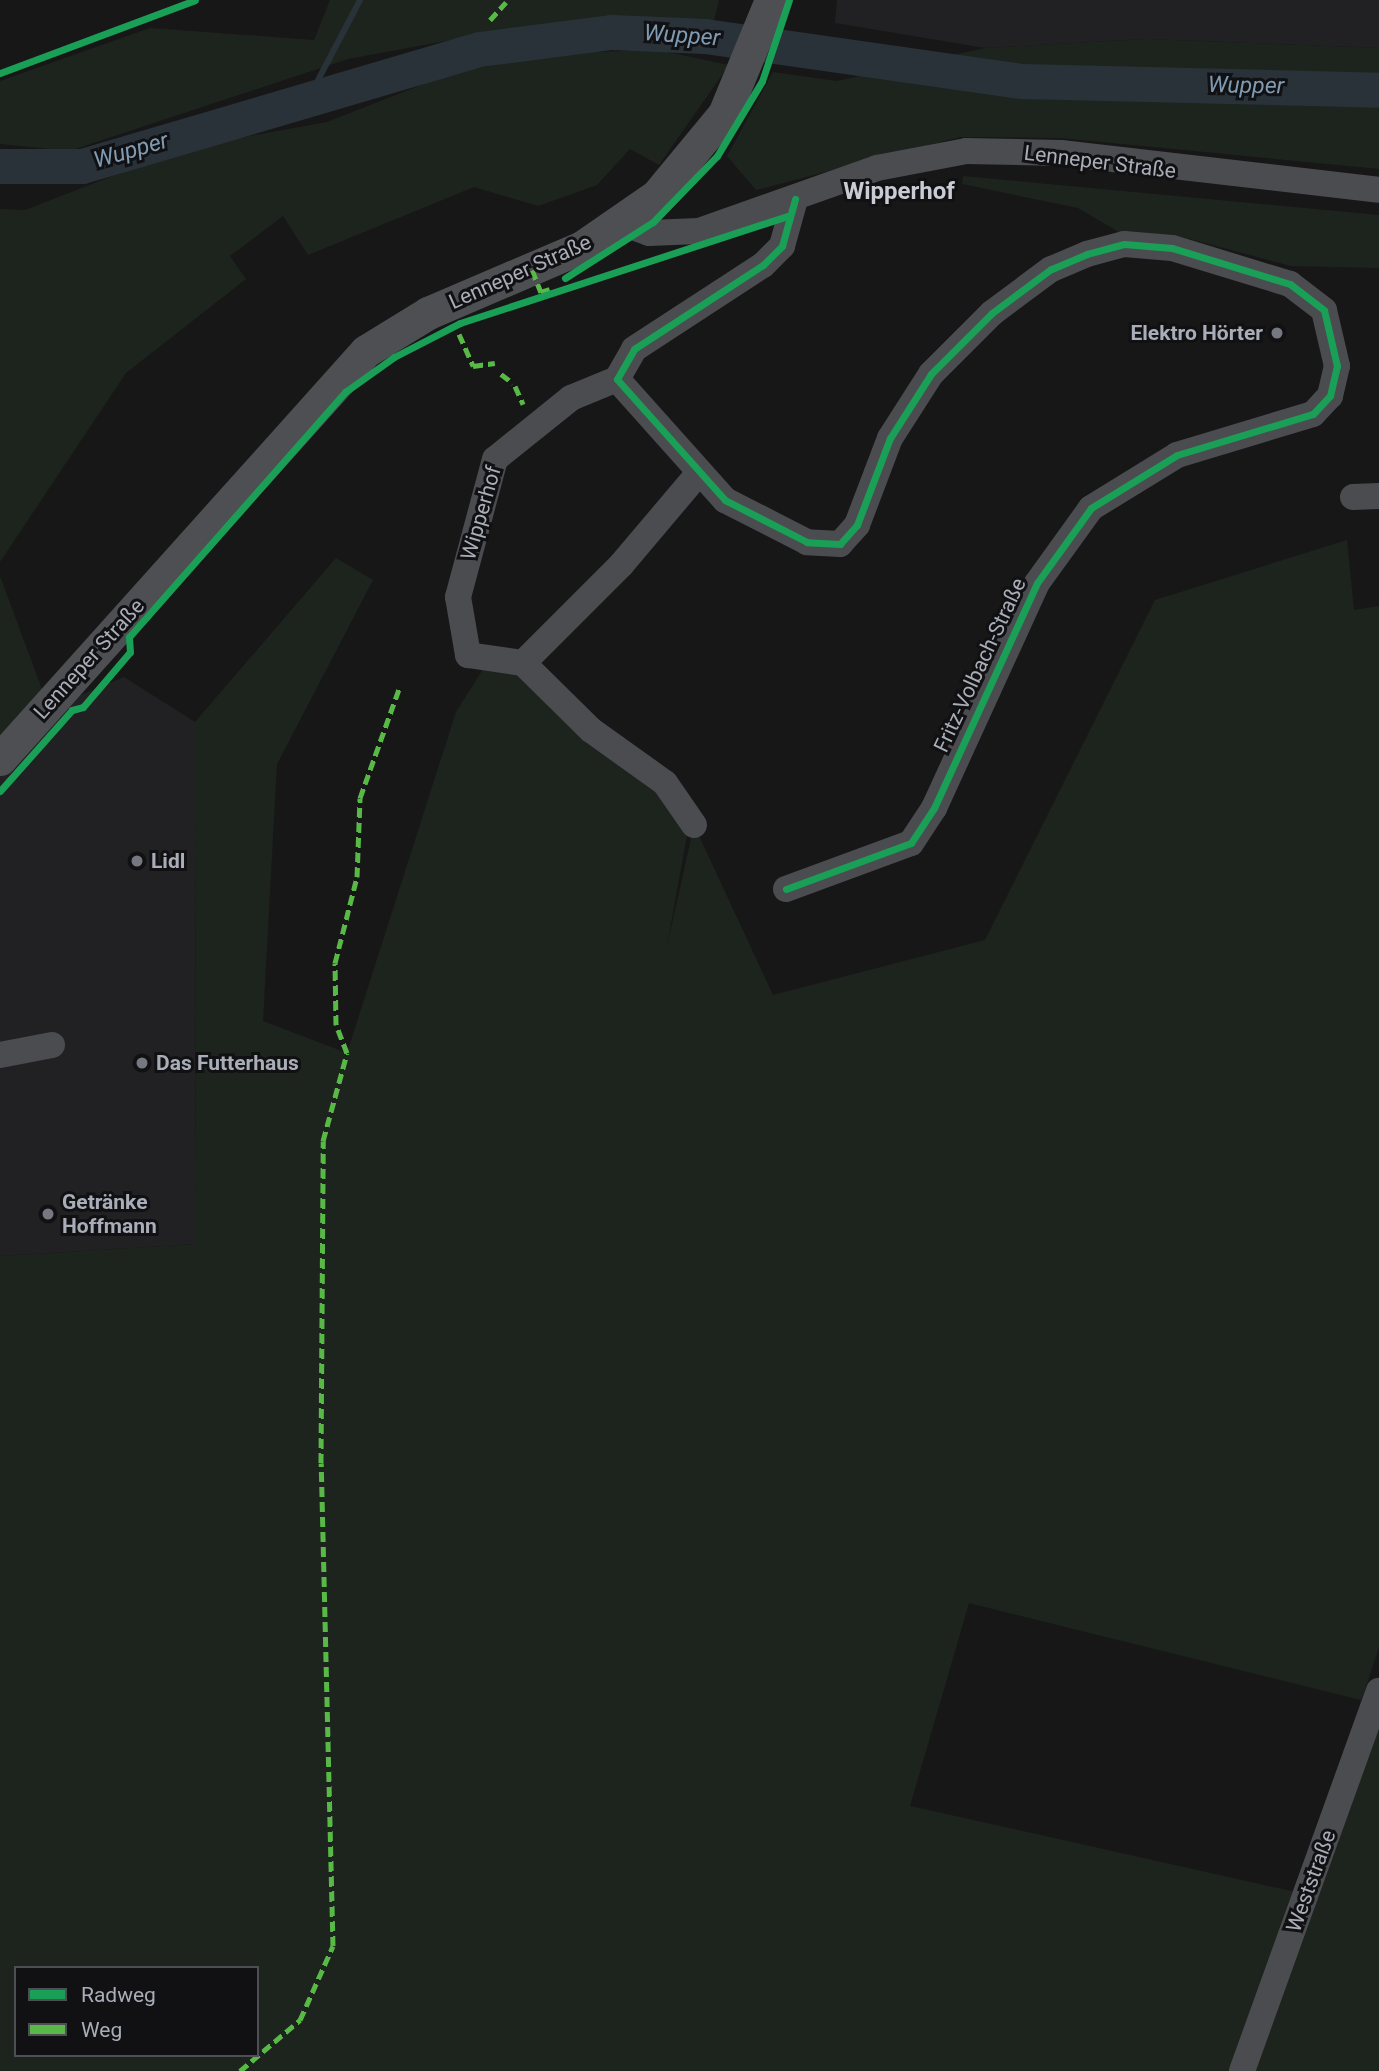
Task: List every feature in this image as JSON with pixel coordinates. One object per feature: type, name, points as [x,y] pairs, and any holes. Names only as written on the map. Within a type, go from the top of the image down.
[{"type":"main road","points":[[622,223],[672,180],[735,95],[771,0]]},
{"type":"main road","name":"Lenneper Straße","points":[[0,758],[366,351],[402,326],[582,247],[622,223]]},
{"type":"street","name":"Lenneper Straße","points":[[622,223],[640,232],[683,233],[795,199],[877,168],[966,151],[1061,153],[1379,190]]},
{"type":"street","points":[[617,379],[634,349],[764,265],[782,246],[795,199]]},
{"type":"street","name":"Fritz-Volbach-Straße","points":[[617,379],[697,475],[763,522],[807,542],[840,544],[857,525],[890,438],[931,374],[992,313],[1051,269],[1124,244],[1172,248],[1267,275],[1315,300],[1334,333],[1337,366],[1324,407],[1177,455],[1132,478],[1074,526],[1037,583],[934,808],[911,843],[786,889]]},
{"type":"street","name":"Wipperhof","points":[[523,663],[468,654],[457,614],[483,492],[495,459],[521,433],[571,398],[617,379]]},
{"type":"street","points":[[694,825],[665,783],[591,730],[523,663],[621,565],[697,475]]},
{"type":"street","points":[[0,1055],[52,1045]]},
{"type":"street","name":"Weststraße","points":[[1242,2071],[1379,1691]]},
{"type":"shaded area","points":[[330,0],[719,0],[714,21],[511,29],[348,59],[69,151],[0,144],[0,81],[150,28],[314,40]]},
{"type":"shaded area","points":[[837,0],[1379,0],[1379,48],[1146,39],[985,48],[835,23]]},
{"type":"shaded area","points":[[1146,39],[1379,48],[1379,169],[1060,138],[960,137],[756,190],[727,156],[773,72],[837,81],[985,48]]},
{"type":"shaded area","points":[[658,50],[729,65],[659,165],[630,149],[597,185],[538,206],[474,187],[308,255],[283,216],[230,256],[246,279],[126,373],[0,562],[0,209],[25,210],[185,148],[327,122],[452,73],[561,53]]},
{"type":"shaded area","points":[[963,176],[1379,215],[1379,268],[1291,266],[1175,235],[1122,234],[1078,208],[962,184]]},
{"type":"shaded area","points":[[1347,540],[1354,610],[1379,606],[1379,1647],[1364,1693],[1361,1700],[969,1603],[910,1806],[1305,1894],[1379,1705],[1379,2071],[0,2071],[0,1250],[1,1256],[196,1244],[195,722],[336,558],[373,580],[277,764],[263,1021],[347,1053],[456,712],[485,666],[520,669],[663,792],[688,830],[667,946],[694,825],[773,995],[985,940],[1155,600]]},
{"type":"shaded area","points":[[0,576],[49,708],[0,759]]},
{"type":"shaded area","points":[[124,677],[195,722],[196,1244],[0,1256],[0,759],[49,708]]},
{"type":"waterway","points":[[306,103],[360,0]]},
{"type":"waterway","name":"Wupper","points":[[0,166],[82,166],[480,49],[611,32],[705,36],[1022,81],[1379,90]]},
{"type":"marked path","points":[[490,20],[506,2]]},
{"type":"marked path","points":[[532,270],[541,292],[550,289]]},
{"type":"marked path","points":[[459,334],[473,366],[495,363]]},
{"type":"marked path","points":[[501,374],[513,383]]},
{"type":"marked path","points":[[515,386],[523,404]]},
{"type":"marked path","points":[[259,2055],[300,2020],[333,1946],[321,1463],[323,1141],[347,1053],[336,1025],[335,963],[357,877],[360,798],[400,686]]},
{"type":"marked path","points":[[240,2071],[256,2057]]},
{"type":"cycle path","points":[[0,73],[195,0]]},
{"type":"cycle path","points":[[565,278],[653,222],[717,156],[762,81],[789,0]]},
{"type":"cycle path","points":[[786,889],[911,843],[934,808],[1037,583],[1091,508],[1177,455],[1313,414],[1330,396],[1337,366],[1324,310],[1290,284],[1172,248],[1124,244],[1087,254],[1051,269],[992,313],[931,374],[890,438],[857,525],[840,544],[807,542],[725,500],[617,379],[634,349],[763,265],[782,246],[795,199]]},
{"type":"cycle path","points":[[0,791],[72,710],[83,707],[130,652],[129,637],[345,392],[394,357],[460,323],[788,216]]},
{"type":"place","name":"Elektro Hörter","points":[[1277,333]]},
{"type":"place","name":"Lidl","points":[[137,861]]},
{"type":"place","name":"Das Futterhaus","points":[[142,1063]]},
{"type":"place","name":"Getränke Hoffmann","points":[[48,1214]]},
{"type":"district","name":"Wipperhof","points":[[899,192]]}]
